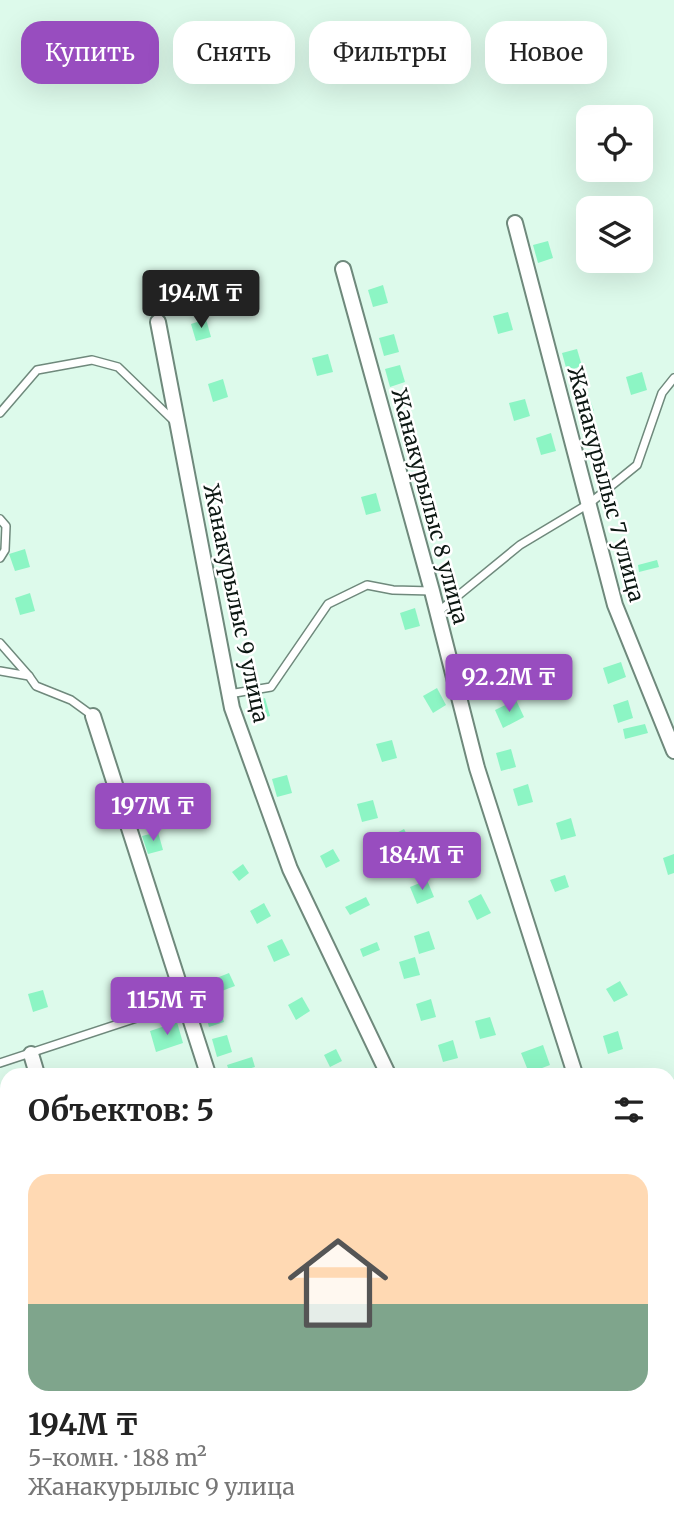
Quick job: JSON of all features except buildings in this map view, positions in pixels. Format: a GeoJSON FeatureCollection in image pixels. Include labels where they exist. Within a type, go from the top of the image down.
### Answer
{"type":"FeatureCollection","features":[{"type":"Feature","properties":{"kind":"street","name":"Жанакурылыс 7 улица"},"geometry":{"type":"LineString","coordinates":[[515,223],[615,606],[674,751]]}},
{"type":"Feature","properties":{"kind":"street","name":"Жанакурылыс 8 улица"},"geometry":{"type":"LineString","coordinates":[[343,269],[438,613],[477,768],[573,1068]]}},
{"type":"Feature","properties":{"kind":"street","name":"Жанакурылыс 9 улица"},"geometry":{"type":"LineString","coordinates":[[158,322],[232,708],[290,869],[385,1068]]}},
{"type":"Feature","properties":{"kind":"street"},"geometry":{"type":"LineString","coordinates":[[93,716],[206,1068]]}},
{"type":"Feature","properties":{"kind":"street"},"geometry":{"type":"LineString","coordinates":[[31,1054],[35,1068]]}},
{"type":"Feature","properties":{"kind":"lane"},"geometry":{"type":"LineString","coordinates":[[0,414],[37,370],[92,359],[118,367],[178,425]]}},
{"type":"Feature","properties":{"kind":"lane"},"geometry":{"type":"LineString","coordinates":[[438,613],[520,545],[590,503],[637,465],[662,393],[674,378]]}},
{"type":"Feature","properties":{"kind":"lane"},"geometry":{"type":"LineString","coordinates":[[0,519],[6,526],[5,551],[0,558]]}},
{"type":"Feature","properties":{"kind":"lane"},"geometry":{"type":"LineString","coordinates":[[229,694],[271,687],[328,604],[368,585],[393,590],[432,591]]}},
{"type":"Feature","properties":{"kind":"lane"},"geometry":{"type":"LineString","coordinates":[[0,643],[36,686],[71,700],[93,716]]}},
{"type":"Feature","properties":{"kind":"lane"},"geometry":{"type":"LineString","coordinates":[[0,671],[29,676]]}},
{"type":"Feature","properties":{"kind":"lane"},"geometry":{"type":"LineString","coordinates":[[0,1063],[185,1002]]}}]}
